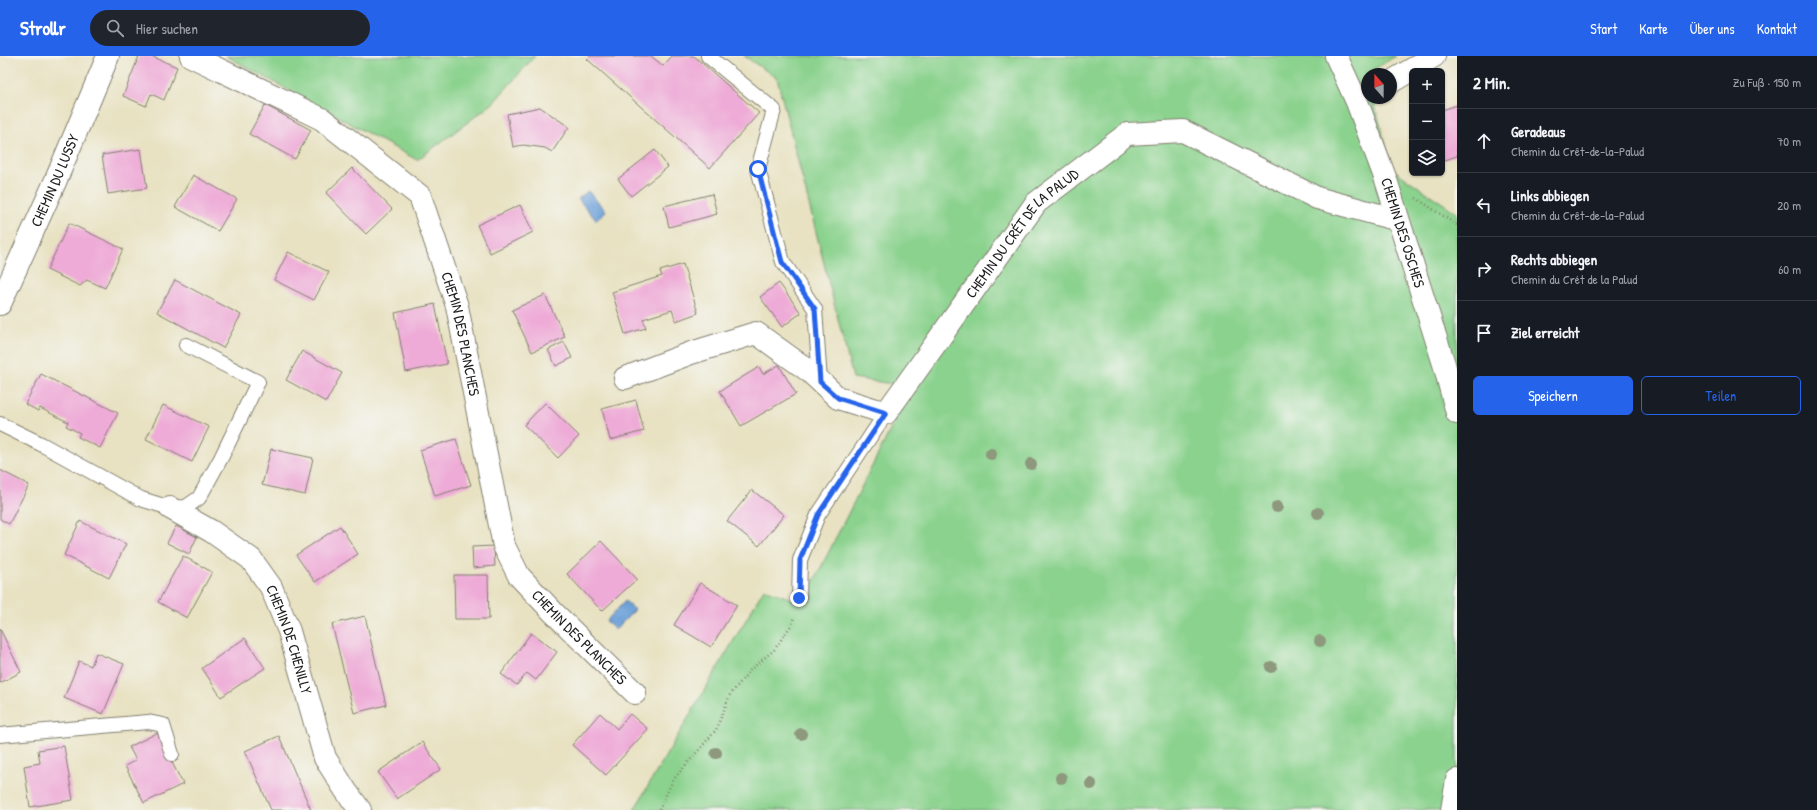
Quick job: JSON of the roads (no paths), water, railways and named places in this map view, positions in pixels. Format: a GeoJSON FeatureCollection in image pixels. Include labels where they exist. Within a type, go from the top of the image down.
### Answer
{"type":"FeatureCollection","features":[{"type":"Feature","properties":{"kind":"street","name":"CHEMIN DU LUSSY"},"geometry":{"type":"LineString","coordinates":[[0,304],[55,182],[108,56]]}},
{"type":"Feature","properties":{"kind":"street","name":"CHEMIN DES PLANCHES"},"geometry":{"type":"LineString","coordinates":[[190,56],[322,119],[420,196],[457,306],[504,546],[519,576],[552,612],[635,693]]}},
{"type":"Feature","properties":{"kind":"street","name":"CHEMIN DES OSCHES"},"geometry":{"type":"LineString","coordinates":[[1336,56],[1361,97]]}},
{"type":"Feature","properties":{"kind":"street"},"geometry":{"type":"LineString","coordinates":[[1397,78],[1434,56]]}},
{"type":"Feature","properties":{"kind":"street","name":"CHEMIN DES OSCHES"},"geometry":{"type":"LineString","coordinates":[[1363,104],[1398,220],[1444,364],[1457,413]]}},
{"type":"Feature","properties":{"kind":"street","name":"CHEMIN DU CRÉT DE LA PALUD"},"geometry":{"type":"LineString","coordinates":[[886,413],[1036,203],[1126,134],[1183,131],[1317,198],[1398,220]]}},
{"type":"Feature","properties":{"kind":"street"},"geometry":{"type":"LineString","coordinates":[[625,378],[691,353],[756,333],[809,371],[838,398],[886,413]]}},
{"type":"Feature","properties":{"kind":"street","name":"CHEMIN DE CHENILLY"},"geometry":{"type":"LineString","coordinates":[[170,508],[211,531],[251,559],[271,587],[289,631],[325,758],[360,810]]}},
{"type":"Feature","properties":{"kind":"street"},"geometry":{"type":"LineString","coordinates":[[1452,810],[1457,780]]}},
{"type":"Feature","properties":{"kind":"lane"},"geometry":{"type":"LineString","coordinates":[[708,56],[774,110],[758,169],[782,262],[815,309],[820,382]]}},
{"type":"Feature","properties":{"kind":"lane","name":"CHEMIN DE CHENILLY"},"geometry":{"type":"LineString","coordinates":[[0,424],[41,444],[141,499],[170,508],[186,507],[199,498],[221,458],[258,382],[186,345]]}},
{"type":"Feature","properties":{"kind":"lane","name":"CHEMIN DU CRÉT DE LA PALUD"},"geometry":{"type":"LineString","coordinates":[[799,598],[800,560],[818,515],[886,413]]}},
{"type":"Feature","properties":{"kind":"lane"},"geometry":{"type":"LineString","coordinates":[[0,735],[148,722],[163,725],[172,754]]}},
{"type":"Feature","properties":{"kind":"water"},"geometry":{"type":"Polygon","coordinates":[[[588,191],[606,211],[596,220],[578,199],[588,191]]]}},
{"type":"Feature","properties":{"kind":"water"},"geometry":{"type":"Polygon","coordinates":[[[625,601],[635,610],[615,630],[606,621],[625,601]]]}}]}
